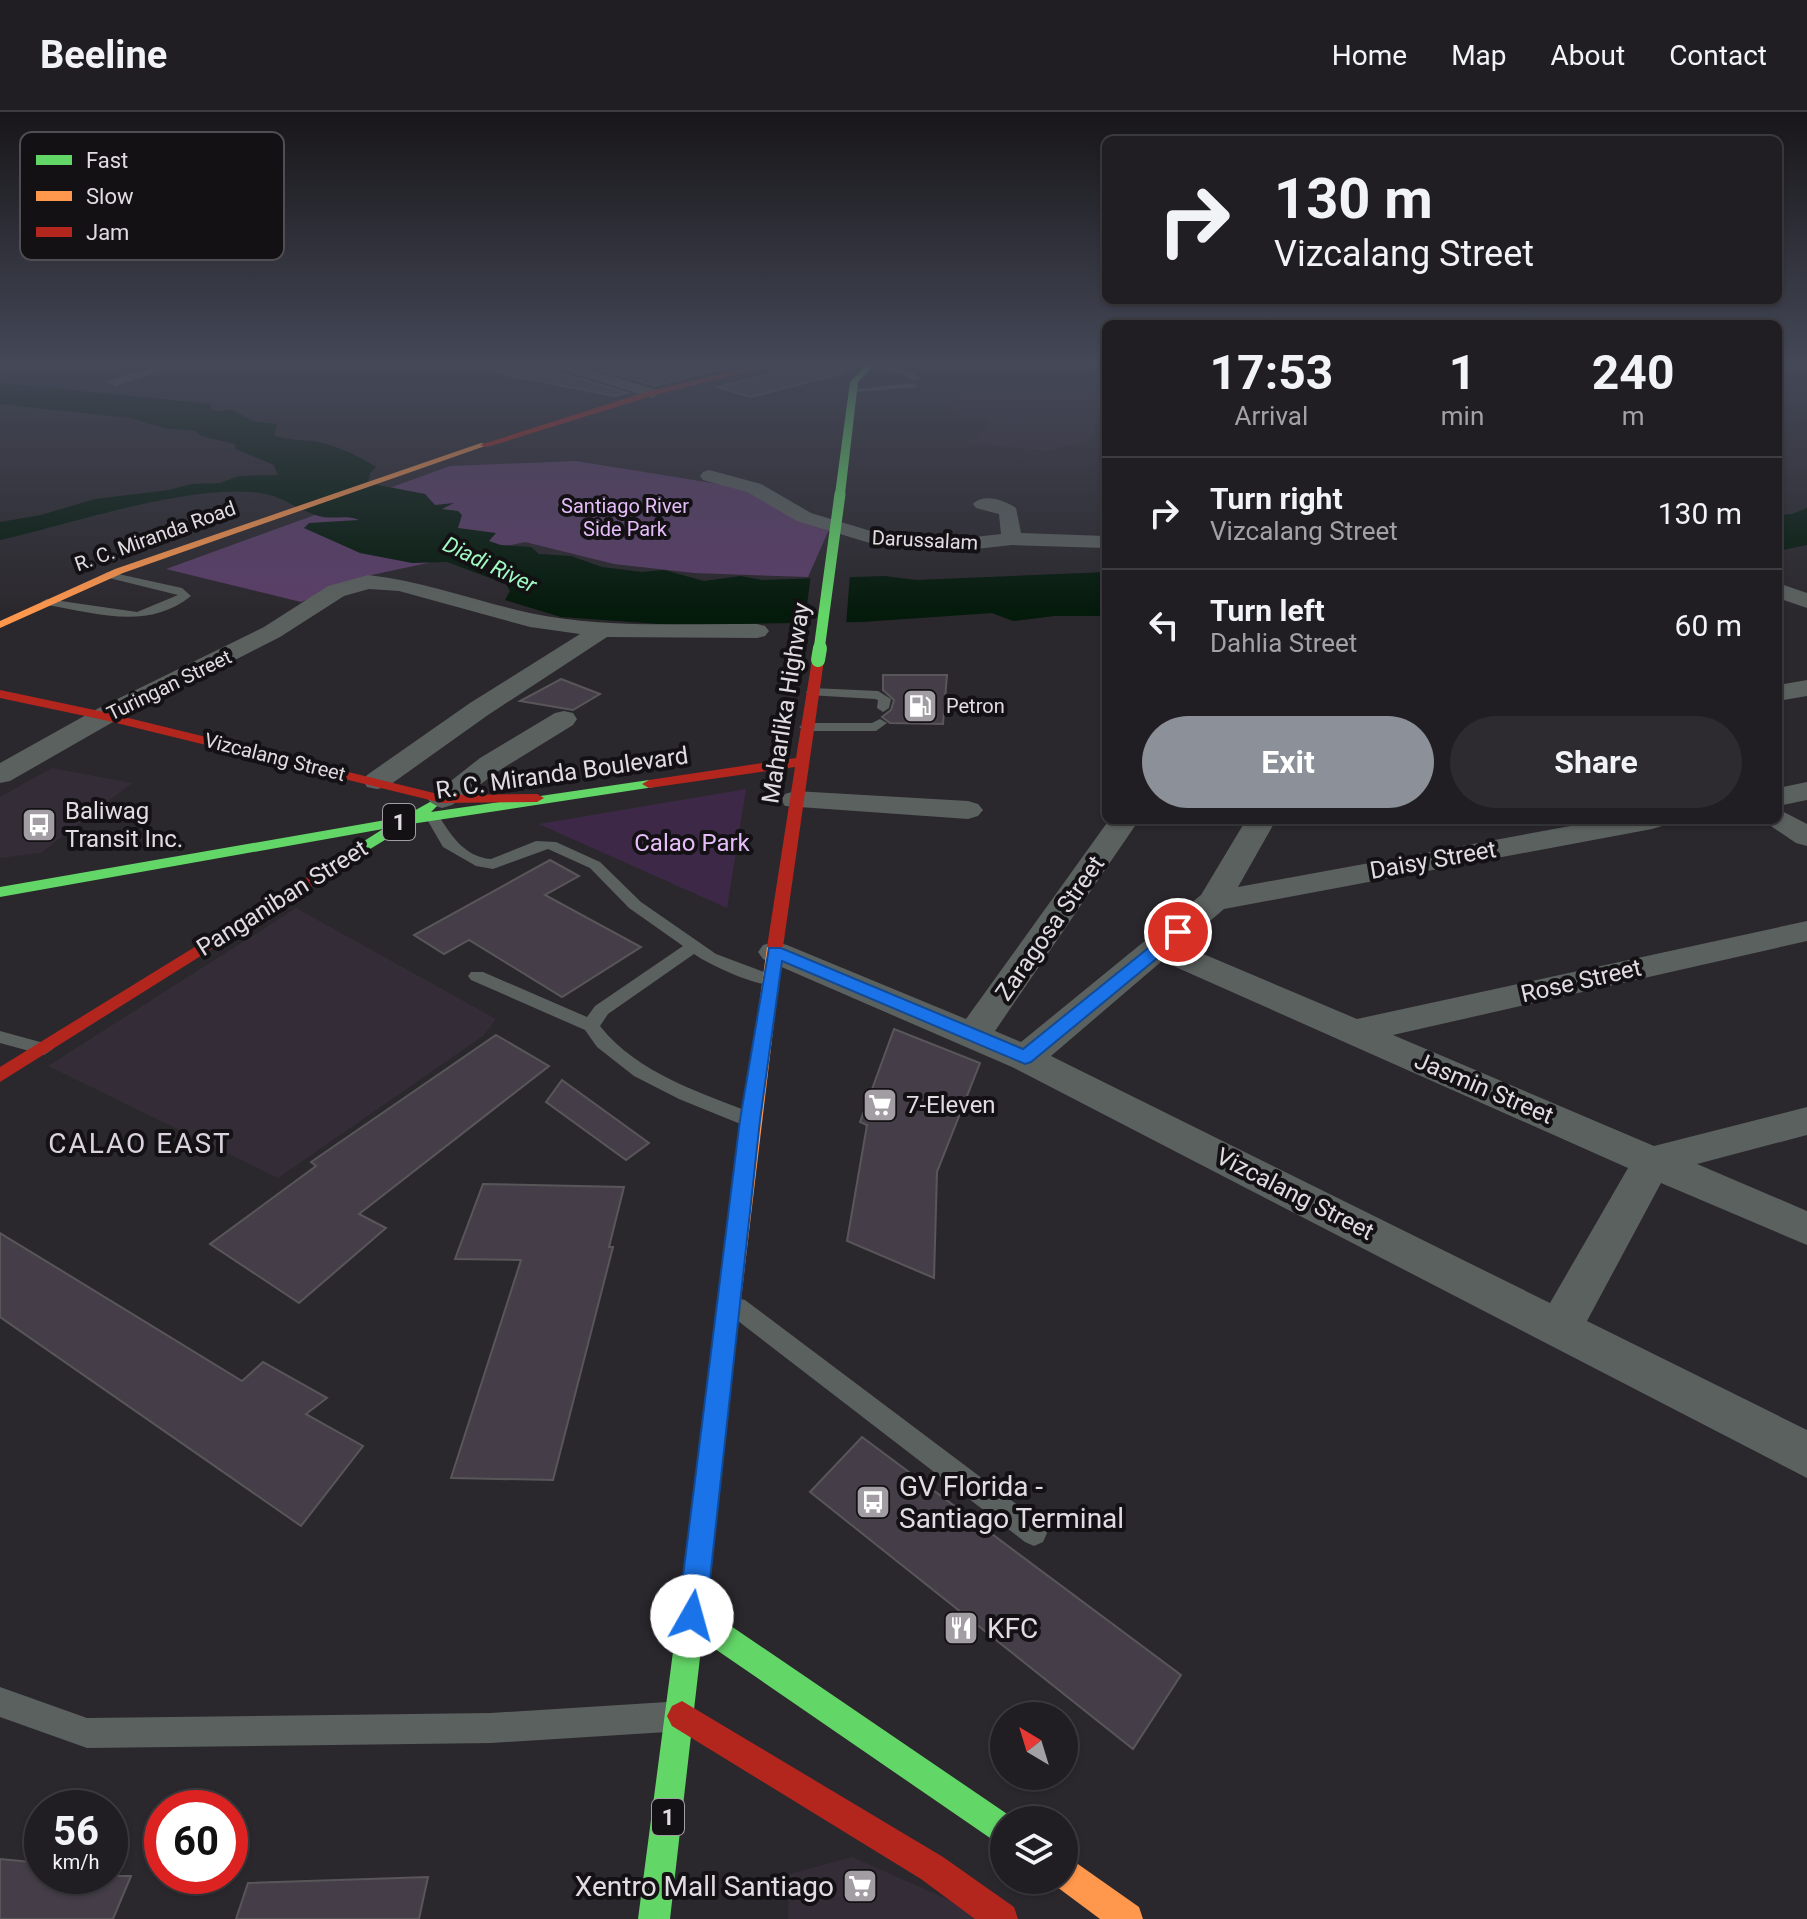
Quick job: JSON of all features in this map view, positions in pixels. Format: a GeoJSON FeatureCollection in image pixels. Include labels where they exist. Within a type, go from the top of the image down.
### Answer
{"type":"FeatureCollection","features":[{"type":"Feature","properties":{"kind":"main road","name":"R. C. Miranda Road"},"geometry":{"type":"LineString","coordinates":[[0,625],[114,573],[483,444]]}},
{"type":"Feature","properties":{"kind":"main road","name":"Maharlika Highway"},"geometry":{"type":"LineString","coordinates":[[654,1919],[682,1716],[750,1120],[800,762],[818,660],[846,444]]}},
{"type":"Feature","properties":{"kind":"main road","name":"Vizcalang Street"},"geometry":{"type":"LineString","coordinates":[[0,694],[377,781],[437,808]]}},
{"type":"Feature","properties":{"kind":"main road","name":"R. C. Miranda Boulevard"},"geometry":{"type":"LineString","coordinates":[[0,892],[406,821],[437,808],[551,798],[800,762]]}},
{"type":"Feature","properties":{"kind":"main road","name":"Panganiban Street"},"geometry":{"type":"LineString","coordinates":[[0,1076],[406,821]]}},
{"type":"Feature","properties":{"kind":"main road"},"geometry":{"type":"LineString","coordinates":[[692,1616],[990,1819]]}},
{"type":"Feature","properties":{"kind":"main road"},"geometry":{"type":"LineString","coordinates":[[682,1716],[932,1868],[1002,1919]]}},
{"type":"Feature","properties":{"kind":"main road"},"geometry":{"type":"LineString","coordinates":[[1078,1883],[1127,1919]]}},
{"type":"Feature","properties":{"kind":"street","name":"Darussalam"},"geometry":{"type":"LineString","coordinates":[[709,476],[754,488],[804,517],[866,538],[966,544],[1012,539],[1102,542]]}},
{"type":"Feature","properties":{"kind":"street"},"geometry":{"type":"LineString","coordinates":[[983,504],[1000,506],[1009,512],[1012,539]]}},
{"type":"Feature","properties":{"kind":"street","name":"Turingan Street"},"geometry":{"type":"LineString","coordinates":[[0,775],[104,716],[229,655],[336,591],[368,582],[384,582],[530,620],[602,630],[757,631]]}},
{"type":"Feature","properties":{"kind":"street"},"geometry":{"type":"LineString","coordinates":[[1782,587],[1807,584]]}},
{"type":"Feature","properties":{"kind":"street"},"geometry":{"type":"LineString","coordinates":[[1782,589],[1807,601]]}},
{"type":"Feature","properties":{"kind":"street"},"geometry":{"type":"LineString","coordinates":[[377,781],[479,709],[602,630]]}},
{"type":"Feature","properties":{"kind":"street"},"geometry":{"type":"LineString","coordinates":[[1782,692],[1807,688]]}},
{"type":"Feature","properties":{"kind":"street"},"geometry":{"type":"LineString","coordinates":[[437,808],[490,764],[564,719]]}},
{"type":"Feature","properties":{"kind":"street"},"geometry":{"type":"LineString","coordinates":[[1782,796],[1807,791]]}},
{"type":"Feature","properties":{"kind":"street"},"geometry":{"type":"LineString","coordinates":[[795,800],[968,810]]}},
{"type":"Feature","properties":{"kind":"street"},"geometry":{"type":"LineString","coordinates":[[1782,821],[1807,837]]}},
{"type":"Feature","properties":{"kind":"street","name":"Zaragosa Street"},"geometry":{"type":"LineString","coordinates":[[974,1035],[1121,824]]}},
{"type":"Feature","properties":{"kind":"street"},"geometry":{"type":"LineString","coordinates":[[1025,1058],[1214,901],[1259,824]]}},
{"type":"Feature","properties":{"kind":"street","name":"Daisy Street"},"geometry":{"type":"LineString","coordinates":[[1214,901],[1630,824]]}},
{"type":"Feature","properties":{"kind":"street","name":"Rose Street"},"geometry":{"type":"LineString","coordinates":[[1354,1032],[1807,931]]}},
{"type":"Feature","properties":{"kind":"street","name":"Jasmin Street"},"geometry":{"type":"LineString","coordinates":[[1160,948],[1807,1229]]}},
{"type":"Feature","properties":{"kind":"street","name":"Vizcalang Street"},"geometry":{"type":"LineString","coordinates":[[773,966],[974,1035],[1025,1058],[1807,1455]]}},
{"type":"Feature","properties":{"kind":"street"},"geometry":{"type":"LineString","coordinates":[[1560,1328],[1652,1161],[1807,1121]]}},
{"type":"Feature","properties":{"kind":"lane"},"geometry":{"type":"LineString","coordinates":[[47,602],[137,615],[149,613],[185,596],[178,590],[114,573]]}},
{"type":"Feature","properties":{"kind":"lane"},"geometry":{"type":"LineString","coordinates":[[812,692],[878,695],[885,699],[883,708]]}},
{"type":"Feature","properties":{"kind":"lane"},"geometry":{"type":"LineString","coordinates":[[806,727],[876,727],[880,723]]}},
{"type":"Feature","properties":{"kind":"lane"},"geometry":{"type":"LineString","coordinates":[[437,808],[448,844],[481,863],[493,864],[541,844],[551,845],[595,865],[635,905],[710,958],[773,966]]}},
{"type":"Feature","properties":{"kind":"lane"},"geometry":{"type":"LineString","coordinates":[[591,1026],[601,1010],[693,947]]}},
{"type":"Feature","properties":{"kind":"lane"},"geometry":{"type":"LineString","coordinates":[[477,976],[591,1026],[599,1040],[645,1072],[682,1093],[750,1120]]}},
{"type":"Feature","properties":{"kind":"lane"},"geometry":{"type":"LineString","coordinates":[[0,1037],[44,1049]]}},
{"type":"Feature","properties":{"kind":"lane"},"geometry":{"type":"LineString","coordinates":[[731,1302],[1034,1533]]}},
{"type":"Feature","properties":{"kind":"lane"},"geometry":{"type":"LineString","coordinates":[[0,1702],[87,1733],[491,1728],[682,1716]]}},
{"type":"Feature","properties":{"kind":"shaded area"},"geometry":{"type":"Polygon","coordinates":[[[980,444],[1072,444],[1048,451],[980,444]]]}},
{"type":"Feature","properties":{"kind":"shaded area","name":"Baliwag Transit Inc."},"geometry":{"type":"Polygon","coordinates":[[[52,768],[132,783],[41,853],[0,858],[0,797],[52,768]]]}},
{"type":"Feature","properties":{"kind":"shaded area"},"geometry":{"type":"Polygon","coordinates":[[[296,908],[496,1019],[483,1036],[278,1178],[48,1066],[296,908]]]}},
{"type":"Feature","properties":{"kind":"shaded area","name":"Xentro Mall Santiago"},"geometry":{"type":"Polygon","coordinates":[[[852,1857],[992,1919],[788,1919],[790,1874],[852,1857]]]}},
{"type":"Feature","properties":{"kind":"green space","name":"Santiago River Side Park"},"geometry":{"type":"Polygon","coordinates":[[[576,461],[762,491],[831,525],[808,577],[694,573],[614,564],[525,542],[367,576],[301,602],[166,569],[450,466],[576,461]]]}},
{"type":"Feature","properties":{"kind":"green space","name":"Calao Park"},"geometry":{"type":"Polygon","coordinates":[[[746,789],[727,908],[539,824],[746,789]]]}},
{"type":"Feature","properties":{"kind":"water","name":"Diadi River"},"geometry":{"type":"Polygon","coordinates":[[[235,444],[327,444],[336,447],[376,467],[370,473],[368,483],[425,494],[435,505],[454,503],[442,509],[458,511],[462,515],[458,528],[496,533],[489,541],[501,545],[531,547],[539,554],[571,556],[602,567],[642,572],[664,570],[704,581],[741,576],[762,580],[885,576],[916,580],[1102,572],[1102,616],[1054,616],[1013,621],[992,613],[862,622],[674,625],[561,617],[505,600],[510,591],[506,584],[447,562],[412,563],[360,553],[304,528],[309,523],[359,520],[323,517],[273,496],[237,492],[205,493],[133,506],[0,540],[0,522],[41,515],[95,499],[169,490],[191,484],[220,483],[239,476],[278,475],[274,465],[236,449],[235,444]]]}},
{"type":"Feature","properties":{"kind":"water"},"geometry":{"type":"Polygon","coordinates":[[[1807,508],[1807,545],[1782,550],[1782,515],[1807,508]]]}},
{"type":"Feature","properties":{"kind":"pier"},"geometry":{"type":"Polygon","coordinates":[[[850,574],[846,626],[804,627],[811,575],[850,574]]]}},
{"type":"Feature","properties":{"kind":"building"},"geometry":{"type":"Polygon","coordinates":[[[883,675],[947,675],[943,724],[890,723],[882,717],[891,710],[894,700],[883,690],[883,675]]]}},
{"type":"Feature","properties":{"kind":"building"},"geometry":{"type":"Polygon","coordinates":[[[561,679],[600,694],[573,710],[520,701],[561,679]]]}},
{"type":"Feature","properties":{"kind":"building"},"geometry":{"type":"Polygon","coordinates":[[[550,860],[579,876],[545,895],[641,947],[562,997],[469,940],[444,954],[414,935],[550,860]]]}},
{"type":"Feature","properties":{"kind":"building"},"geometry":{"type":"Polygon","coordinates":[[[894,1029],[980,1063],[937,1172],[934,1278],[847,1241],[867,1125],[860,1122],[894,1029]]]}},
{"type":"Feature","properties":{"kind":"building"},"geometry":{"type":"Polygon","coordinates":[[[496,1035],[549,1066],[359,1214],[386,1228],[299,1303],[210,1244],[316,1166],[311,1162],[496,1035]]]}},
{"type":"Feature","properties":{"kind":"building"},"geometry":{"type":"Polygon","coordinates":[[[562,1080],[649,1143],[626,1160],[546,1102],[562,1080]]]}},
{"type":"Feature","properties":{"kind":"building"},"geometry":{"type":"Polygon","coordinates":[[[483,1184],[624,1187],[609,1247],[613,1247],[553,1480],[451,1478],[521,1260],[455,1259],[483,1184]]]}},
{"type":"Feature","properties":{"kind":"building"},"geometry":{"type":"Polygon","coordinates":[[[0,1233],[242,1381],[263,1362],[327,1398],[306,1414],[363,1446],[301,1526],[0,1317],[0,1233]]]}},
{"type":"Feature","properties":{"kind":"building"},"geometry":{"type":"Polygon","coordinates":[[[862,1437],[1181,1675],[1133,1749],[1078,1705],[1078,1702],[1074,1702],[810,1492],[862,1437]]]}},
{"type":"Feature","properties":{"kind":"building"},"geometry":{"type":"Polygon","coordinates":[[[0,1859],[24,1861],[24,1894],[123,1894],[113,1919],[0,1919],[0,1859]]]}},
{"type":"Feature","properties":{"kind":"building"},"geometry":{"type":"Polygon","coordinates":[[[428,1877],[419,1919],[236,1919],[244,1894],[248,1894],[248,1883],[428,1877]]]}},
{"type":"Feature","properties":{"kind":"traffic: fast"},"geometry":{"type":"LineString","coordinates":[[840,494],[846,444]]}},
{"type":"Feature","properties":{"kind":"traffic: fast"},"geometry":{"type":"LineString","coordinates":[[818,660],[840,494]]}},
{"type":"Feature","properties":{"kind":"traffic: fast"},"geometry":{"type":"LineString","coordinates":[[0,892],[432,816],[649,784]]}},
{"type":"Feature","properties":{"kind":"traffic: fast"},"geometry":{"type":"LineString","coordinates":[[339,863],[430,806]]}},
{"type":"Feature","properties":{"kind":"traffic: fast"},"geometry":{"type":"LineString","coordinates":[[654,1919],[728,1316]]}},
{"type":"Feature","properties":{"kind":"traffic: fast"},"geometry":{"type":"LineString","coordinates":[[692,1616],[990,1819]]}},
{"type":"Feature","properties":{"kind":"traffic: slow"},"geometry":{"type":"LineString","coordinates":[[0,625],[119,571],[484,445]]}},
{"type":"Feature","properties":{"kind":"traffic: slow"},"geometry":{"type":"LineString","coordinates":[[728,1316],[775,947]]}},
{"type":"Feature","properties":{"kind":"traffic: slow"},"geometry":{"type":"LineString","coordinates":[[1078,1883],[1127,1919]]}},
{"type":"Feature","properties":{"kind":"traffic: jam"},"geometry":{"type":"LineString","coordinates":[[775,947],[818,660]]}},
{"type":"Feature","properties":{"kind":"traffic: jam"},"geometry":{"type":"LineString","coordinates":[[0,694],[104,716],[442,799],[537,798]]}},
{"type":"Feature","properties":{"kind":"traffic: jam"},"geometry":{"type":"LineString","coordinates":[[649,784],[800,762]]}},
{"type":"Feature","properties":{"kind":"traffic: jam"},"geometry":{"type":"LineString","coordinates":[[0,1076],[339,863]]}},
{"type":"Feature","properties":{"kind":"traffic: jam"},"geometry":{"type":"LineString","coordinates":[[682,1716],[932,1868],[1002,1919]]}},
{"type":"Feature","properties":{"kind":"place","name":"Petron"},"geometry":{"type":"Point","coordinates":[920,706]}},
{"type":"Feature","properties":{"kind":"place","name":"Baliwag Transit Inc."},"geometry":{"type":"Point","coordinates":[39,825]}},
{"type":"Feature","properties":{"kind":"place","name":"7-Eleven"},"geometry":{"type":"Point","coordinates":[880,1105]}},
{"type":"Feature","properties":{"kind":"place","name":"GV Florida - Santiago Terminal"},"geometry":{"type":"Point","coordinates":[873,1502]}},
{"type":"Feature","properties":{"kind":"place","name":"KFC"},"geometry":{"type":"Point","coordinates":[961,1628]}},
{"type":"Feature","properties":{"kind":"place","name":"Xentro Mall Santiago"},"geometry":{"type":"Point","coordinates":[860,1886]}},
{"type":"Feature","properties":{"kind":"district","name":"CALAO EAST"},"geometry":{"type":"Point","coordinates":[140,1143]}},
{"type":"Feature","properties":{"kind":"route"},"geometry":{"type":"LineString","coordinates":[[692,1616],[750,1120],[775,952],[1025,1058],[1178,932]]}}]}
